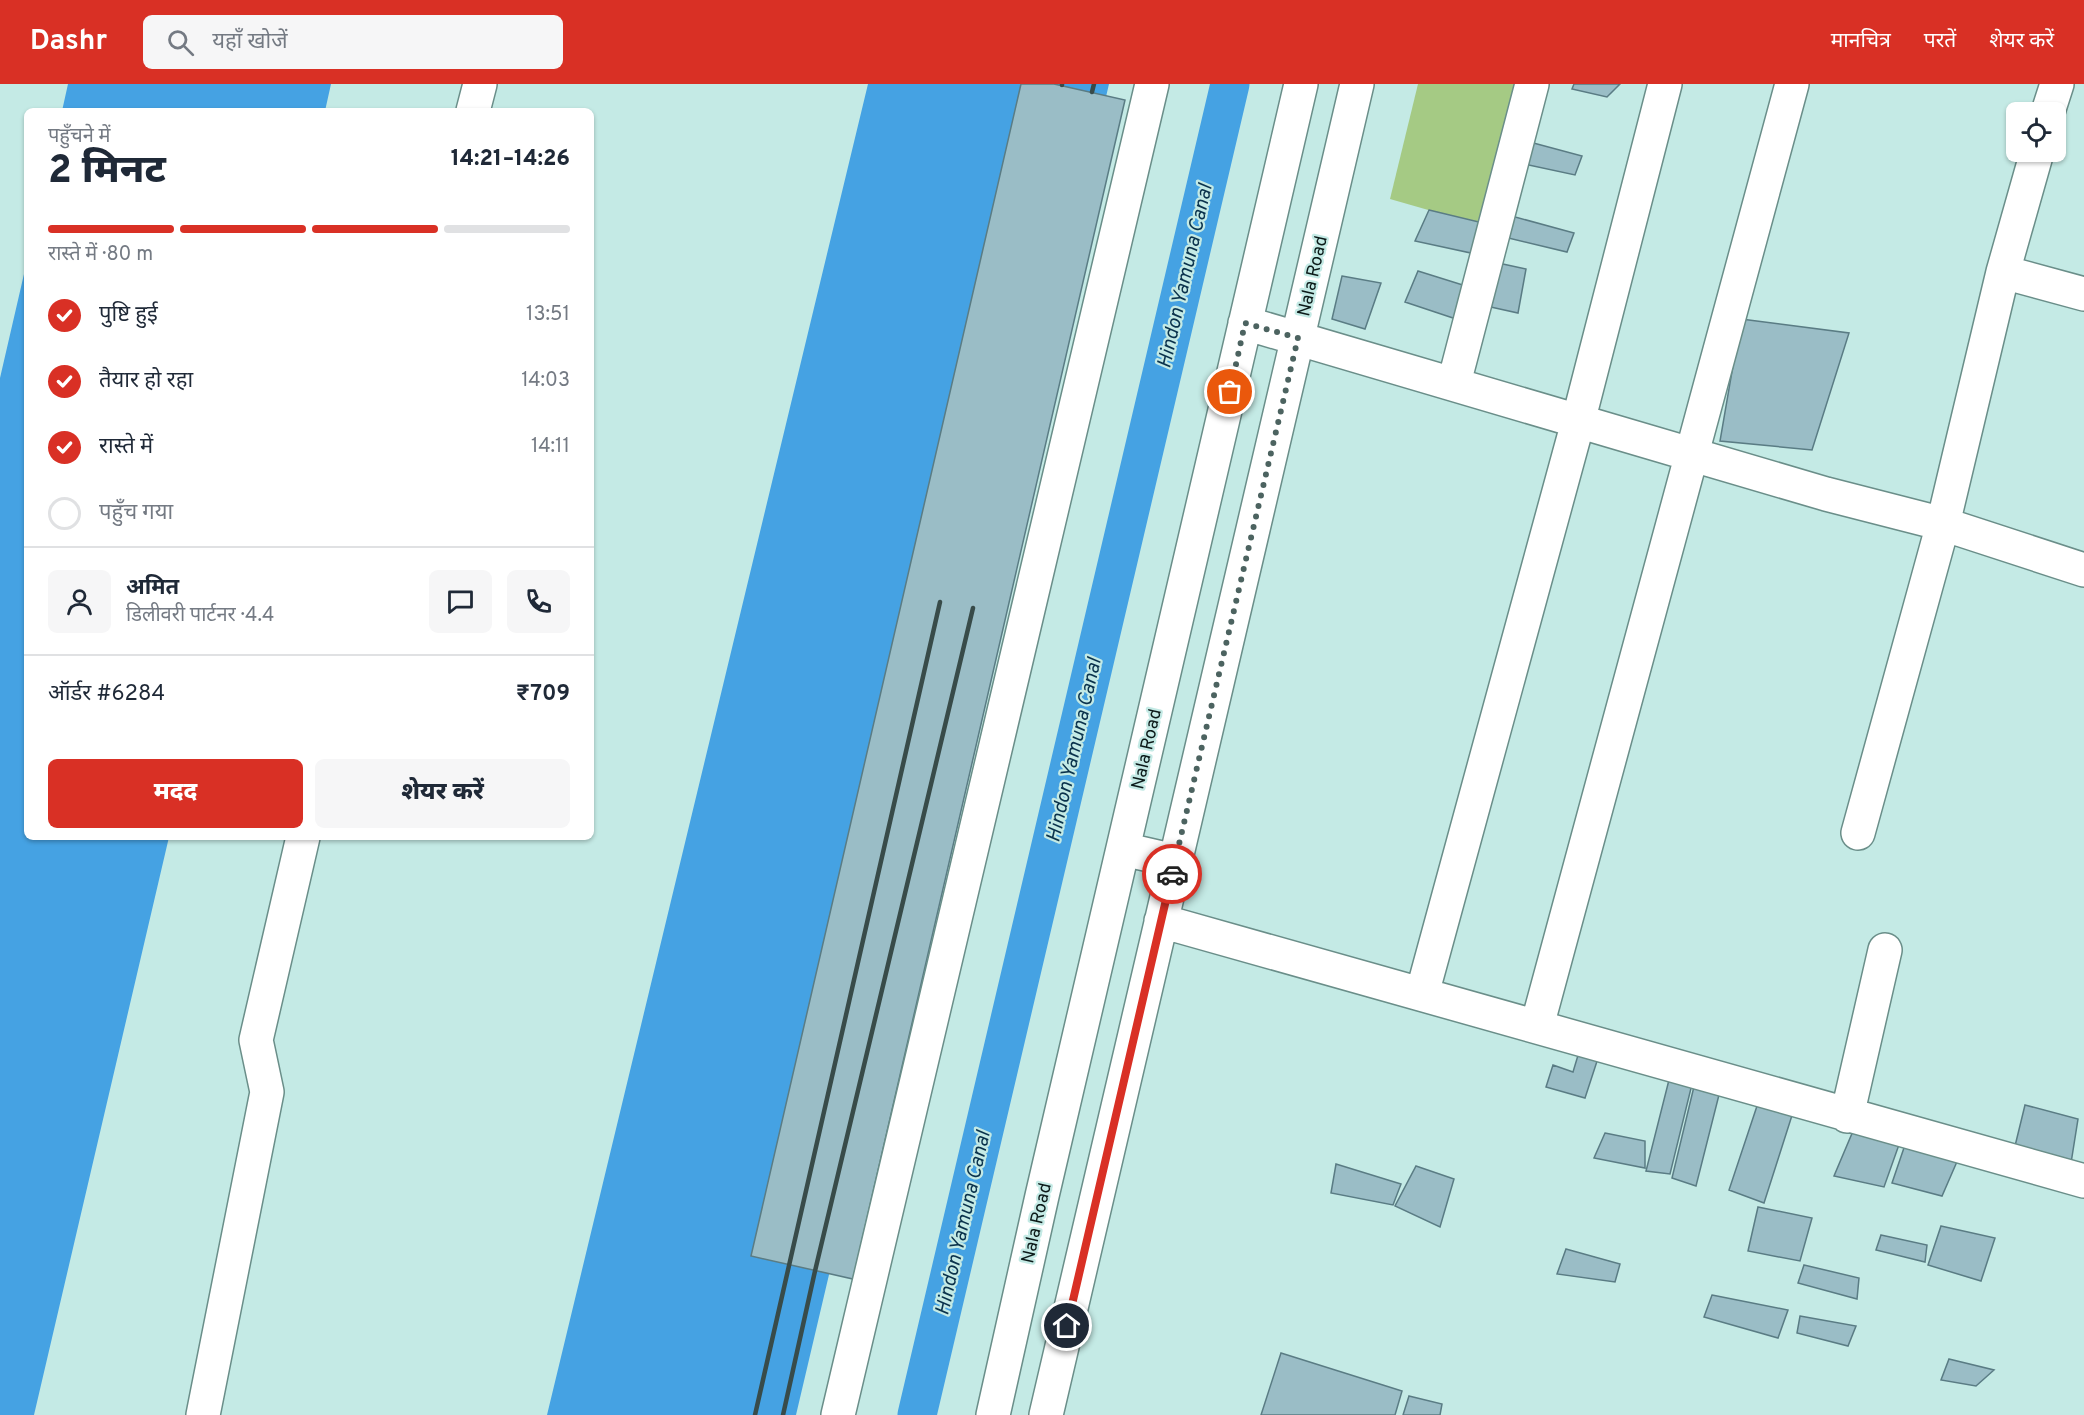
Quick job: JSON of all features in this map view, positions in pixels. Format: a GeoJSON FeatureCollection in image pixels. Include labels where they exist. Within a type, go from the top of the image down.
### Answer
{"type":"FeatureCollection","features":[{"type":"Feature","properties":{"kind":"street"},"geometry":{"type":"LineString","coordinates":[[474,108],[480,84]]}},
{"type":"Feature","properties":{"kind":"street"},"geometry":{"type":"LineString","coordinates":[[838,1415],[1152,84]]}},
{"type":"Feature","properties":{"kind":"street","name":"Nala Road"},"geometry":{"type":"LineString","coordinates":[[993,1415],[1301,84]]}},
{"type":"Feature","properties":{"kind":"street","name":"Nala Road"},"geometry":{"type":"LineString","coordinates":[[1046,1415],[1357,84]]}},
{"type":"Feature","properties":{"kind":"street"},"geometry":{"type":"LineString","coordinates":[[1454,384],[1532,84]]}},
{"type":"Feature","properties":{"kind":"street"},"geometry":{"type":"LineString","coordinates":[[1422,994],[1578,422],[1665,84]]}},
{"type":"Feature","properties":{"kind":"street"},"geometry":{"type":"LineString","coordinates":[[1537,1026],[1792,84]]}},
{"type":"Feature","properties":{"kind":"street"},"geometry":{"type":"LineString","coordinates":[[2051,102],[2056,84]]}},
{"type":"Feature","properties":{"kind":"street"},"geometry":{"type":"LineString","coordinates":[[1858,833],[1943,524],[2003,272],[2034,162]]}},
{"type":"Feature","properties":{"kind":"street"},"geometry":{"type":"LineString","coordinates":[[2003,272],[2084,294]]}},
{"type":"Feature","properties":{"kind":"street"},"geometry":{"type":"LineString","coordinates":[[1245,323],[1826,494],[1943,524],[2084,570]]}},
{"type":"Feature","properties":{"kind":"street"},"geometry":{"type":"LineString","coordinates":[[203,1415],[267,1092],[256,1040],[302,840]]}},
{"type":"Feature","properties":{"kind":"street"},"geometry":{"type":"LineString","coordinates":[[1123,849],[1175,861]]}},
{"type":"Feature","properties":{"kind":"street"},"geometry":{"type":"LineString","coordinates":[[1161,921],[2084,1181]]}},
{"type":"Feature","properties":{"kind":"street"},"geometry":{"type":"LineString","coordinates":[[1847,1116],[1885,950]]}},
{"type":"Feature","properties":{"kind":"green space"},"geometry":{"type":"Polygon","coordinates":[[[1418,84],[1527,84],[1491,228],[1390,199],[1418,84]]]}},
{"type":"Feature","properties":{"kind":"water"},"geometry":{"type":"Polygon","coordinates":[[[68,84],[331,84],[326,108],[63,108],[68,84]]]}},
{"type":"Feature","properties":{"kind":"water"},"geometry":{"type":"Polygon","coordinates":[[[868,84],[1109,84],[796,1415],[547,1415],[868,84]]]}},
{"type":"Feature","properties":{"kind":"water"},"geometry":{"type":"Polygon","coordinates":[[[24,274],[24,840],[168,840],[34,1415],[0,1415],[0,378],[24,274]]]}},
{"type":"Feature","properties":{"kind":"building"},"geometry":{"type":"Polygon","coordinates":[[[1021,84],[1054,84],[1125,100],[853,1279],[751,1256],[1021,84]]]}},
{"type":"Feature","properties":{"kind":"building"},"geometry":{"type":"Polygon","coordinates":[[[1574,84],[1620,84],[1607,97],[1572,89],[1574,84]]]}},
{"type":"Feature","properties":{"kind":"building"},"geometry":{"type":"Polygon","coordinates":[[[1526,141],[1582,156],[1575,175],[1524,164],[1526,141]]]}},
{"type":"Feature","properties":{"kind":"building"},"geometry":{"type":"Polygon","coordinates":[[[1429,210],[1479,222],[1471,253],[1415,241],[1429,210]]]}},
{"type":"Feature","properties":{"kind":"building"},"geometry":{"type":"Polygon","coordinates":[[[1508,215],[1574,233],[1567,252],[1500,236],[1508,215]]]}},
{"type":"Feature","properties":{"kind":"building"},"geometry":{"type":"Polygon","coordinates":[[[1489,261],[1526,269],[1518,313],[1477,304],[1489,261]]]}},
{"type":"Feature","properties":{"kind":"building"},"geometry":{"type":"Polygon","coordinates":[[[1418,271],[1466,286],[1456,319],[1405,302],[1418,271]]]}},
{"type":"Feature","properties":{"kind":"building"},"geometry":{"type":"Polygon","coordinates":[[[1342,276],[1381,283],[1365,329],[1332,319],[1342,276]]]}},
{"type":"Feature","properties":{"kind":"building"},"geometry":{"type":"Polygon","coordinates":[[[1741,319],[1849,333],[1812,450],[1720,441],[1741,319]]]}},
{"type":"Feature","properties":{"kind":"building"},"geometry":{"type":"Polygon","coordinates":[[[1582,1042],[1601,1049],[1585,1098],[1546,1087],[1553,1065],[1573,1072],[1582,1042]]]}},
{"type":"Feature","properties":{"kind":"building"},"geometry":{"type":"Polygon","coordinates":[[[1672,1068],[1694,1076],[1670,1174],[1646,1171],[1672,1068]]]}},
{"type":"Feature","properties":{"kind":"building"},"geometry":{"type":"Polygon","coordinates":[[[1697,1074],[1722,1083],[1696,1186],[1672,1178],[1697,1074]]]}},
{"type":"Feature","properties":{"kind":"building"},"geometry":{"type":"Polygon","coordinates":[[[1761,1094],[1795,1106],[1764,1203],[1729,1190],[1761,1094]]]}},
{"type":"Feature","properties":{"kind":"building"},"geometry":{"type":"Polygon","coordinates":[[[2025,1105],[2078,1119],[2071,1163],[2015,1146],[2025,1105]]]}},
{"type":"Feature","properties":{"kind":"building"},"geometry":{"type":"Polygon","coordinates":[[[1856,1124],[1901,1139],[1884,1187],[1834,1176],[1856,1124]]]}},
{"type":"Feature","properties":{"kind":"building"},"geometry":{"type":"Polygon","coordinates":[[[1605,1133],[1645,1141],[1645,1168],[1594,1158],[1605,1133]]]}},
{"type":"Feature","properties":{"kind":"building"},"geometry":{"type":"Polygon","coordinates":[[[1907,1139],[1959,1157],[1942,1196],[1892,1183],[1907,1139]]]}},
{"type":"Feature","properties":{"kind":"building"},"geometry":{"type":"Polygon","coordinates":[[[1336,1164],[1401,1184],[1393,1205],[1331,1193],[1336,1164]]]}},
{"type":"Feature","properties":{"kind":"building"},"geometry":{"type":"Polygon","coordinates":[[[1416,1166],[1454,1179],[1440,1227],[1395,1206],[1416,1166]]]}},
{"type":"Feature","properties":{"kind":"building"},"geometry":{"type":"Polygon","coordinates":[[[1758,1207],[1812,1218],[1800,1261],[1748,1251],[1758,1207]]]}},
{"type":"Feature","properties":{"kind":"building"},"geometry":{"type":"Polygon","coordinates":[[[1941,1226],[1995,1238],[1981,1281],[1928,1265],[1941,1226]]]}},
{"type":"Feature","properties":{"kind":"building"},"geometry":{"type":"Polygon","coordinates":[[[1881,1235],[1927,1245],[1925,1262],[1876,1250],[1881,1235]]]}},
{"type":"Feature","properties":{"kind":"building"},"geometry":{"type":"Polygon","coordinates":[[[1566,1249],[1620,1264],[1615,1282],[1557,1274],[1566,1249]]]}},
{"type":"Feature","properties":{"kind":"building"},"geometry":{"type":"Polygon","coordinates":[[[1804,1265],[1859,1278],[1857,1299],[1798,1283],[1804,1265]]]}},
{"type":"Feature","properties":{"kind":"building"},"geometry":{"type":"Polygon","coordinates":[[[1712,1295],[1788,1310],[1778,1338],[1704,1317],[1712,1295]]]}},
{"type":"Feature","properties":{"kind":"building"},"geometry":{"type":"Polygon","coordinates":[[[1800,1316],[1856,1326],[1848,1346],[1797,1333],[1800,1316]]]}},
{"type":"Feature","properties":{"kind":"building"},"geometry":{"type":"Polygon","coordinates":[[[1281,1353],[1402,1391],[1395,1415],[1261,1415],[1281,1353]]]}},
{"type":"Feature","properties":{"kind":"building"},"geometry":{"type":"Polygon","coordinates":[[[1949,1359],[1994,1370],[1976,1386],[1941,1380],[1949,1359]]]}},
{"type":"Feature","properties":{"kind":"building"},"geometry":{"type":"Polygon","coordinates":[[[1409,1396],[1442,1404],[1440,1415],[1403,1415],[1409,1396]]]}},
{"type":"Feature","properties":{"kind":"waterway","name":"Hindon Yamuna Canal"},"geometry":{"type":"LineString","coordinates":[[917,1415],[1230,84]]}},
{"type":"Feature","properties":{"kind":"railway"},"geometry":{"type":"LineString","coordinates":[[1092,92],[1094,84]]}},
{"type":"Feature","properties":{"kind":"railway"},"geometry":{"type":"LineString","coordinates":[[755,1415],[940,602]]}},
{"type":"Feature","properties":{"kind":"railway"},"geometry":{"type":"LineString","coordinates":[[783,1415],[815,1271],[973,608]]}},
{"type":"Feature","properties":{"kind":"way so far"},"geometry":{"type":"LineString","coordinates":[[1172,874],[1298,338],[1245,323],[1230,392]]}},
{"type":"Feature","properties":{"kind":"route"},"geometry":{"type":"LineString","coordinates":[[1067,1326],[1172,874]]}}]}
